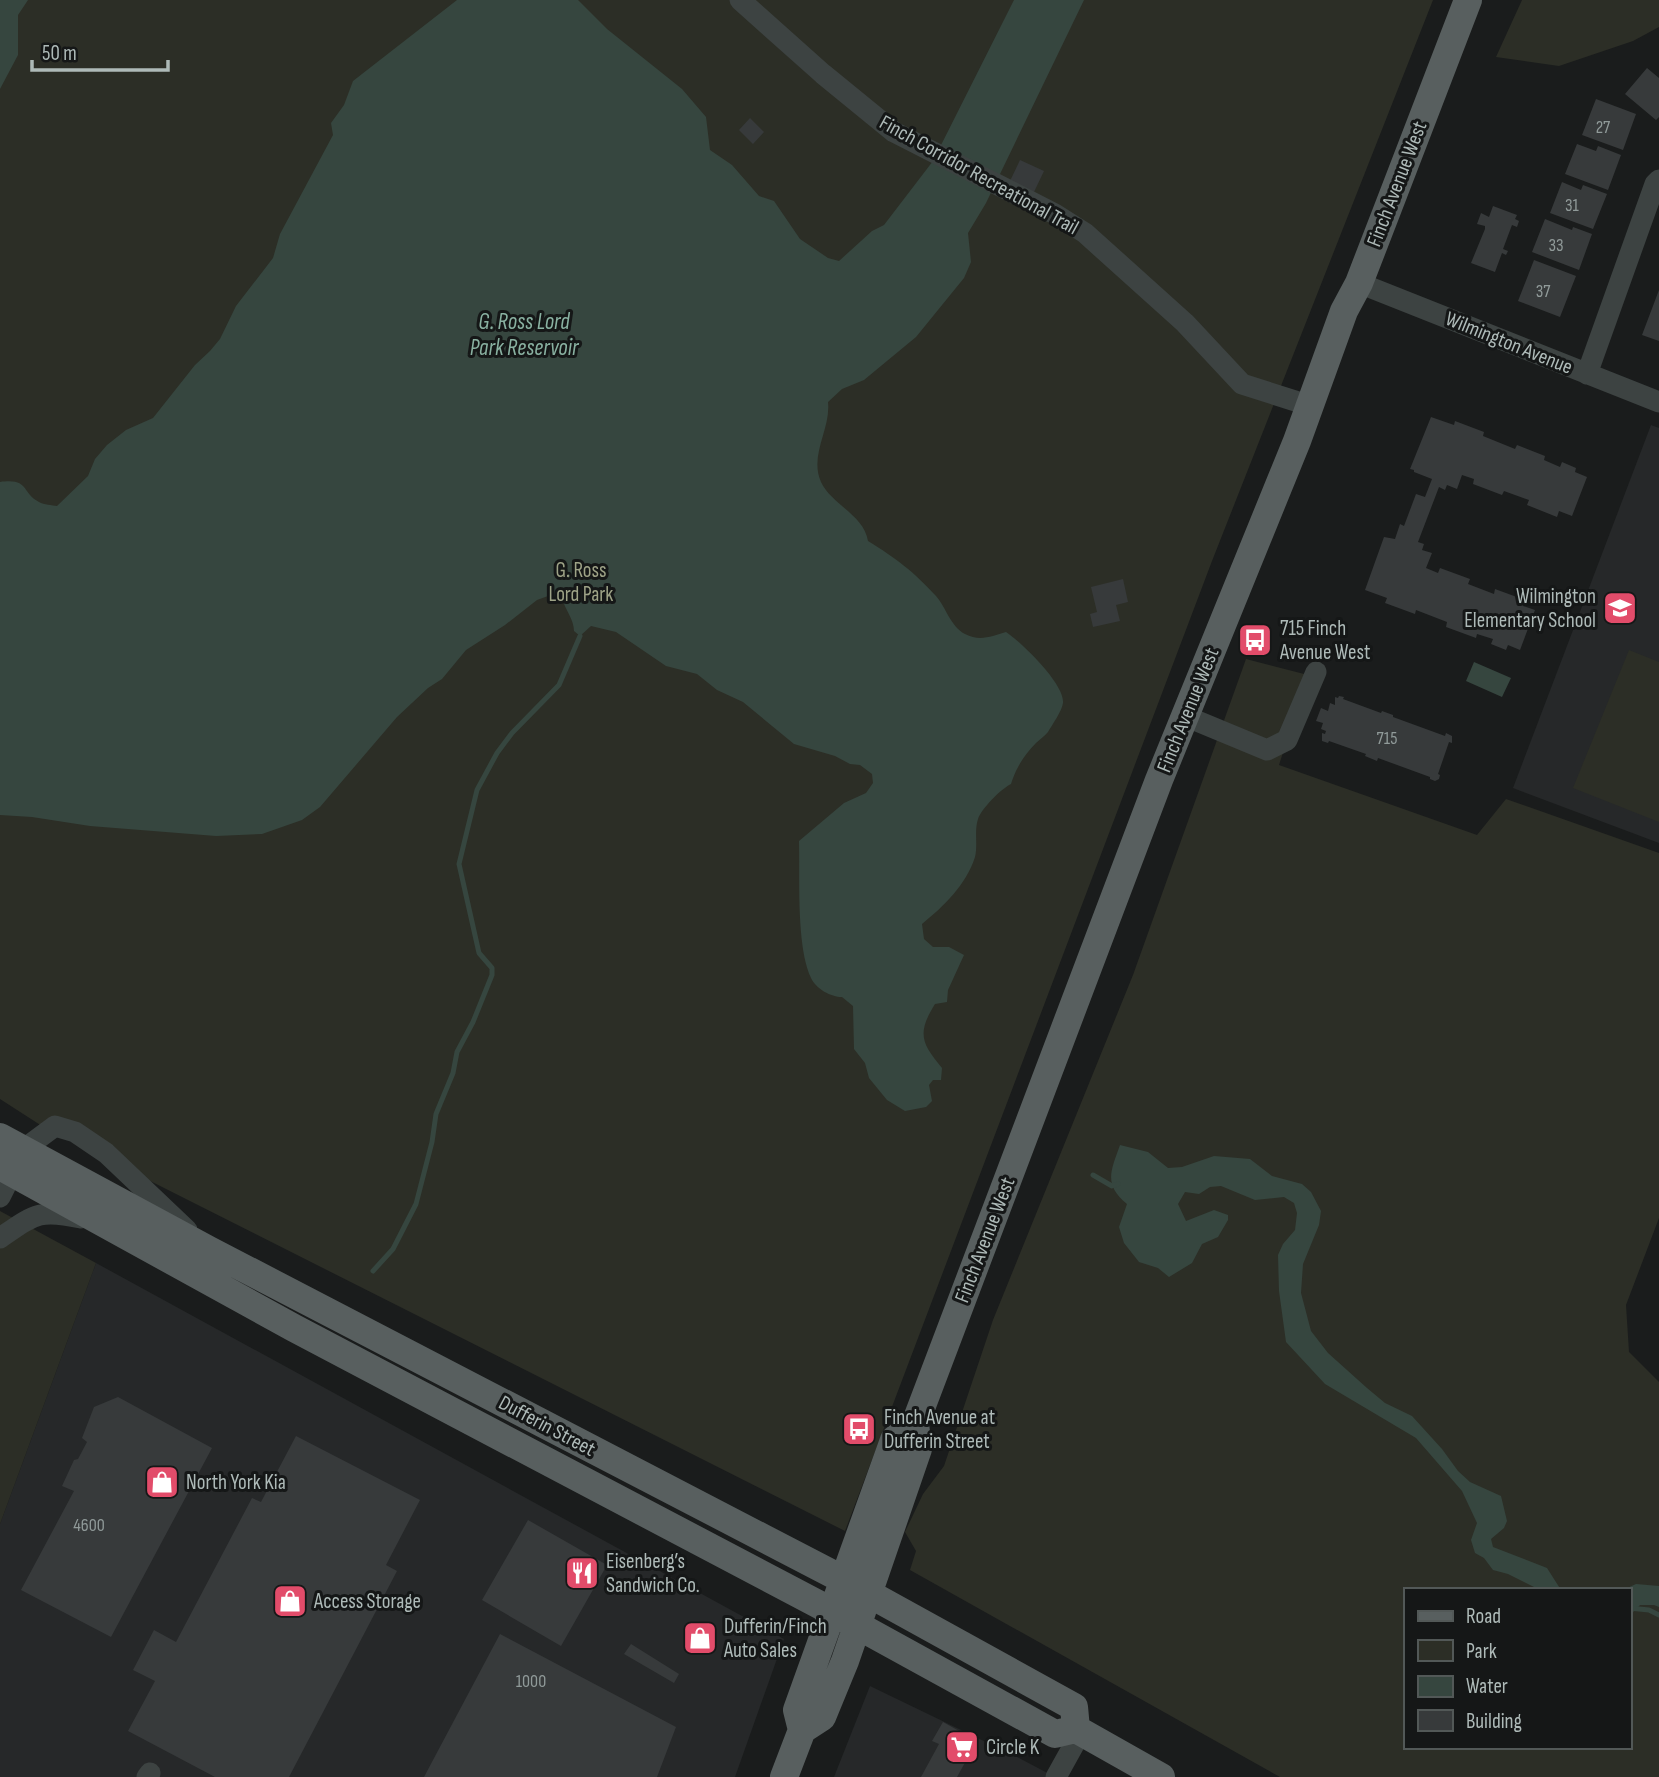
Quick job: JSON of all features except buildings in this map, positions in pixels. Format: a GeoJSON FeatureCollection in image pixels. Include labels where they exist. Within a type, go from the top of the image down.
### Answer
{"type":"FeatureCollection","features":[{"type":"Feature","properties":{"kind":"main road","name":"Finch Avenue West"},"geometry":{"type":"LineString","coordinates":[[784,1777],[802,1730],[822,1717],[859,1626],[918,1449],[915,1424],[1185,716],[1311,406],[1345,311],[1359,283],[1468,0]]}},
{"type":"Feature","properties":{"kind":"main road","name":"Dufferin Street"},"geometry":{"type":"LineString","coordinates":[[7,1164],[102,1222],[294,1328],[833,1612],[1055,1734],[1079,1731],[1143,1773]]}},
{"type":"Feature","properties":{"kind":"main road","name":"Dufferin Street"},"geometry":{"type":"LineString","coordinates":[[7,1164],[209,1250],[844,1580],[1074,1707],[1079,1731]]}},
{"type":"Feature","properties":{"kind":"main road","name":"Finch Avenue West"},"geometry":{"type":"LineString","coordinates":[[802,1730],[796,1710],[894,1440],[915,1424]]}},
{"type":"Feature","properties":{"kind":"street","name":"Finch Corridor Recreational Trail"},"geometry":{"type":"LineString","coordinates":[[740,0],[894,132],[1055,214],[1086,233],[1185,323],[1242,384],[1311,406]]}},
{"type":"Feature","properties":{"kind":"street"},"geometry":{"type":"LineString","coordinates":[[1587,374],[1655,184],[1659,180]]}},
{"type":"Feature","properties":{"kind":"street","name":"Wilmington Avenue"},"geometry":{"type":"LineString","coordinates":[[1359,283],[1659,402]]}},
{"type":"Feature","properties":{"kind":"street"},"geometry":{"type":"LineString","coordinates":[[1185,716],[1267,750],[1287,740],[1315,672]]}},
{"type":"Feature","properties":{"kind":"street"},"geometry":{"type":"LineString","coordinates":[[7,1164],[55,1126],[75,1132],[106,1153],[209,1250]]}},
{"type":"Feature","properties":{"kind":"street"},"geometry":{"type":"LineString","coordinates":[[0,1238],[31,1217],[53,1212],[102,1222]]}},
{"type":"Feature","properties":{"kind":"street"},"geometry":{"type":"LineString","coordinates":[[1056,1777],[1079,1731]]}},
{"type":"Feature","properties":{"kind":"shaded area","name":"Wilmington Elementary School"},"geometry":{"type":"Polygon","coordinates":[[[1651,425],[1659,428],[1659,843],[1513,788],[1651,425]]]}},
{"type":"Feature","properties":{"kind":"shaded area"},"geometry":{"type":"Polygon","coordinates":[[[96,1263],[784,1639],[735,1777],[0,1777],[0,1524],[96,1263]]]}},
{"type":"Feature","properties":{"kind":"shaded area"},"geometry":{"type":"Polygon","coordinates":[[[870,1686],[1019,1758],[1055,1777],[834,1777],[870,1686]]]}},
{"type":"Feature","properties":{"kind":"green space","name":"G. Ross Lord Park"},"geometry":{"type":"Polygon","coordinates":[[[0,0],[1433,0],[1212,561],[845,1531],[45,1128],[0,1099],[0,0]]]}},
{"type":"Feature","properties":{"kind":"green space"},"geometry":{"type":"Polygon","coordinates":[[[1522,0],[1659,0],[1659,27],[1633,41],[1559,66],[1496,57],[1522,0]]]}},
{"type":"Feature","properties":{"kind":"green space"},"geometry":{"type":"Polygon","coordinates":[[[1629,650],[1659,662],[1659,822],[1573,788],[1629,650]]]}},
{"type":"Feature","properties":{"kind":"green space"},"geometry":{"type":"Polygon","coordinates":[[[1246,659],[1308,675],[1279,765],[1477,835],[1506,799],[1659,853],[1659,1218],[1626,1305],[1629,1352],[1659,1382],[1659,1777],[1280,1777],[910,1570],[916,1551],[905,1532],[923,1494],[944,1466],[993,1320],[1133,975],[1246,659]]]}},
{"type":"Feature","properties":{"kind":"green space"},"geometry":{"type":"Polygon","coordinates":[[[0,1211],[96,1263],[0,1524],[0,1211]]]}},
{"type":"Feature","properties":{"kind":"water"},"geometry":{"type":"Polygon","coordinates":[[[0,0],[28,0],[18,15],[18,55],[0,89],[0,0]]]}},
{"type":"Feature","properties":{"kind":"water","name":"G. Ross Lord Park Reservoir"},"geometry":{"type":"Polygon","coordinates":[[[457,0],[578,0],[607,29],[682,89],[706,117],[710,150],[732,165],[759,196],[774,201],[800,239],[828,258],[839,261],[872,231],[884,225],[933,161],[1014,0],[1084,0],[986,203],[968,233],[971,262],[964,278],[916,337],[864,380],[842,389],[828,402],[817,462],[821,482],[826,490],[860,524],[868,541],[920,579],[940,600],[960,631],[981,638],[1006,632],[1041,664],[1062,695],[1063,703],[1059,714],[1048,732],[1024,757],[1011,784],[992,799],[980,815],[976,828],[975,857],[966,877],[946,902],[922,924],[924,939],[933,947],[949,947],[964,955],[948,990],[947,1002],[935,1004],[924,1030],[926,1044],[942,1068],[941,1080],[933,1080],[929,1085],[932,1101],[926,1107],[905,1111],[887,1100],[869,1078],[865,1063],[854,1049],[853,1006],[842,997],[829,994],[816,986],[806,964],[803,948],[799,841],[844,803],[866,793],[873,783],[872,774],[860,765],[794,744],[743,702],[717,690],[697,674],[666,666],[616,632],[591,626],[580,636],[574,631],[573,622],[562,598],[548,596],[537,600],[466,650],[442,679],[428,688],[397,717],[320,807],[302,820],[262,834],[216,836],[90,826],[0,815],[0,482],[21,484],[39,502],[57,506],[88,476],[95,459],[107,445],[126,430],[153,418],[195,365],[220,339],[236,306],[273,258],[280,234],[333,135],[331,123],[344,105],[353,81],[457,0]]]}},
{"type":"Feature","properties":{"kind":"water"},"geometry":{"type":"Polygon","coordinates":[[[1474,662],[1511,678],[1502,697],[1466,681],[1474,662]]]}},
{"type":"Feature","properties":{"kind":"water"},"geometry":{"type":"Polygon","coordinates":[[[1120,1145],[1148,1152],[1168,1168],[1182,1167],[1214,1156],[1250,1159],[1272,1176],[1302,1184],[1311,1192],[1321,1211],[1319,1225],[1303,1264],[1301,1293],[1311,1331],[1328,1353],[1367,1388],[1385,1403],[1412,1416],[1470,1482],[1501,1496],[1507,1521],[1504,1528],[1491,1539],[1493,1547],[1547,1568],[1560,1588],[1536,1588],[1508,1574],[1493,1570],[1484,1558],[1475,1553],[1471,1540],[1477,1523],[1462,1491],[1416,1438],[1325,1384],[1286,1342],[1279,1291],[1278,1255],[1295,1230],[1297,1213],[1294,1203],[1284,1197],[1255,1200],[1221,1186],[1210,1187],[1199,1194],[1185,1192],[1178,1204],[1186,1221],[1214,1210],[1228,1215],[1228,1220],[1218,1237],[1202,1244],[1192,1263],[1169,1277],[1158,1268],[1139,1262],[1124,1243],[1119,1227],[1127,1204],[1119,1197],[1112,1183],[1114,1162],[1120,1145]]]}},
{"type":"Feature","properties":{"kind":"water"},"geometry":{"type":"Polygon","coordinates":[[[1636,1584],[1659,1586],[1659,1607],[1640,1605],[1631,1614],[1631,1588],[1627,1588],[1636,1584]]]}},
{"type":"Feature","properties":{"kind":"waterway"},"geometry":{"type":"LineString","coordinates":[[373,1271],[393,1249],[416,1204],[432,1142],[436,1114],[453,1073],[457,1052],[473,1022],[492,975],[492,968],[479,953],[459,864],[477,790],[497,753],[512,733],[559,685],[580,636]]}},
{"type":"Feature","properties":{"kind":"waterway"},"geometry":{"type":"LineString","coordinates":[[1093,1175],[1112,1186],[1118,1184]]}},
{"type":"Feature","properties":{"kind":"waterway"},"geometry":{"type":"LineString","coordinates":[[1631,1608],[1649,1610],[1659,1615]]}},
{"type":"Feature","properties":{"kind":"place","name":"Wilmington Elementary School"},"geometry":{"type":"Point","coordinates":[1620,608]}},
{"type":"Feature","properties":{"kind":"place","name":"715 Finch Avenue West"},"geometry":{"type":"Point","coordinates":[1255,640]}},
{"type":"Feature","properties":{"kind":"place","name":"Finch Avenue at Dufferin Street"},"geometry":{"type":"Point","coordinates":[859,1429]}},
{"type":"Feature","properties":{"kind":"place","name":"North York Kia"},"geometry":{"type":"Point","coordinates":[162,1482]}},
{"type":"Feature","properties":{"kind":"place","name":"Eisenberg’s Sandwich Co."},"geometry":{"type":"Point","coordinates":[582,1573]}},
{"type":"Feature","properties":{"kind":"place","name":"Access Storage"},"geometry":{"type":"Point","coordinates":[290,1601]}},
{"type":"Feature","properties":{"kind":"place","name":"Dufferin/Finch Auto Sales"},"geometry":{"type":"Point","coordinates":[700,1638]}},
{"type":"Feature","properties":{"kind":"place","name":"Circle K"},"geometry":{"type":"Point","coordinates":[962,1747]}}]}
